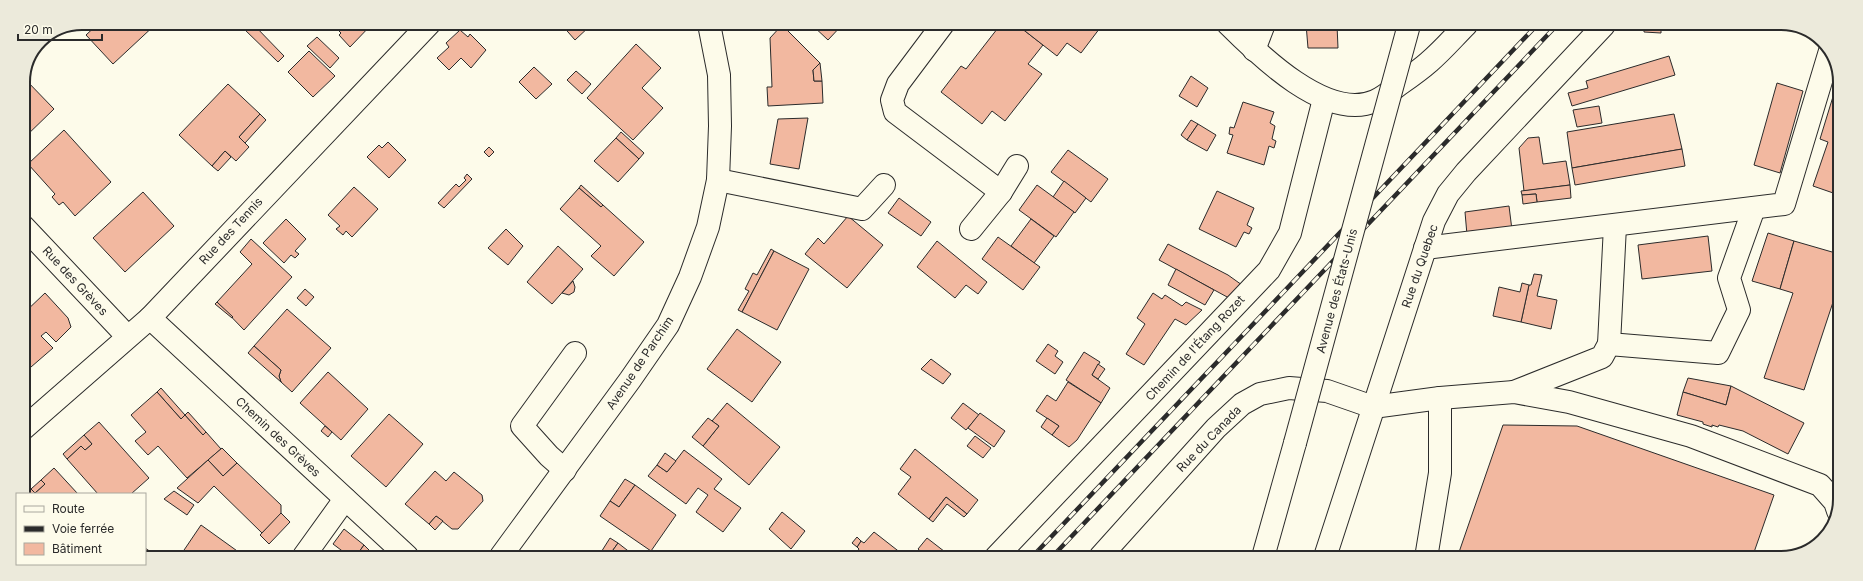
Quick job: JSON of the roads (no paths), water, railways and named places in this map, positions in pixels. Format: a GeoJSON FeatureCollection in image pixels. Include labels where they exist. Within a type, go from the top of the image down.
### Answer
{"type":"FeatureCollection","features":[{"type":"Feature","properties":{"kind":"street","name":"Rue des Tennis"},"geometry":{"type":"LineString","coordinates":[[30,423],[127,336],[150,318],[423,30]]}},
{"type":"Feature","properties":{"kind":"street","name":"Avenue de Parchim"},"geometry":{"type":"LineString","coordinates":[[505,551],[565,470],[668,325],[690,277],[708,228],[718,180],[720,126],[719,75],[710,30]]}},
{"type":"Feature","properties":{"kind":"street"},"geometry":{"type":"LineString","coordinates":[[939,30],[898,84],[892,100],[895,112],[1001,192]]}},
{"type":"Feature","properties":{"kind":"street"},"geometry":{"type":"LineString","coordinates":[[1234,30],[1254,50],[1302,86],[1324,99],[1343,104],[1356,105],[1374,101],[1430,61],[1461,30]]}},
{"type":"Feature","properties":{"kind":"street"},"geometry":{"type":"LineString","coordinates":[[1254,50],[1262,30]]}},
{"type":"Feature","properties":{"kind":"street","name":"Avenue des États-Unis"},"geometry":{"type":"LineString","coordinates":[[1265,551],[1408,30]]}},
{"type":"Feature","properties":{"kind":"street","name":"Rue du Quebec"},"geometry":{"type":"LineString","coordinates":[[1327,551],[1434,221],[1448,194],[1466,172],[1599,30]]}},
{"type":"Feature","properties":{"kind":"street"},"geometry":{"type":"LineString","coordinates":[[1425,248],[1615,226],[1784,204],[1828,59]]}},
{"type":"Feature","properties":{"kind":"street","name":"Chemin de l'Étang Rozet"},"geometry":{"type":"LineString","coordinates":[[1002,551],[1269,270],[1282,250],[1290,233],[1324,99]]}},
{"type":"Feature","properties":{"kind":"street"},"geometry":{"type":"LineString","coordinates":[[971,229],[1001,192],[1017,166]]}},
{"type":"Feature","properties":{"kind":"street"},"geometry":{"type":"LineString","coordinates":[[718,180],[862,209],[884,185]]}},
{"type":"Feature","properties":{"kind":"street"},"geometry":{"type":"LineString","coordinates":[[1609,344],[1718,353],[1739,310],[1729,278],[1754,208]]}},
{"type":"Feature","properties":{"kind":"street"},"geometry":{"type":"LineString","coordinates":[[1514,392],[1602,358],[1609,344],[1615,226]]}},
{"type":"Feature","properties":{"kind":"street","name":"Rue des Grèves"},"geometry":{"type":"LineString","coordinates":[[30,233],[127,336]]}},
{"type":"Feature","properties":{"kind":"street","name":"Chemin des Grèves"},"geometry":{"type":"LineString","coordinates":[[150,318],[402,551]]}},
{"type":"Feature","properties":{"kind":"street"},"geometry":{"type":"LineString","coordinates":[[565,470],[548,456],[522,426],[575,353]]}},
{"type":"Feature","properties":{"kind":"street","name":"Rue du Canada"},"geometry":{"type":"LineString","coordinates":[[1105,551],[1216,428],[1242,404],[1260,394],[1289,388],[1308,388],[1327,391],[1374,407]]}},
{"type":"Feature","properties":{"kind":"street"},"geometry":{"type":"LineString","coordinates":[[1374,407],[1440,398],[1514,392],[1569,402],[1691,436],[1820,485],[1833,500]]}},
{"type":"Feature","properties":{"kind":"street"},"geometry":{"type":"LineString","coordinates":[[1427,551],[1440,473],[1440,398]]}},
{"type":"Feature","properties":{"kind":"street"},"geometry":{"type":"LineString","coordinates":[[308,551],[345,499]]}},
{"type":"Feature","properties":{"kind":"railway"},"geometry":{"type":"LineString","coordinates":[[1038,551],[1532,30]]}},
{"type":"Feature","properties":{"kind":"railway"},"geometry":{"type":"LineString","coordinates":[[1058,551],[1552,30]]}}]}
